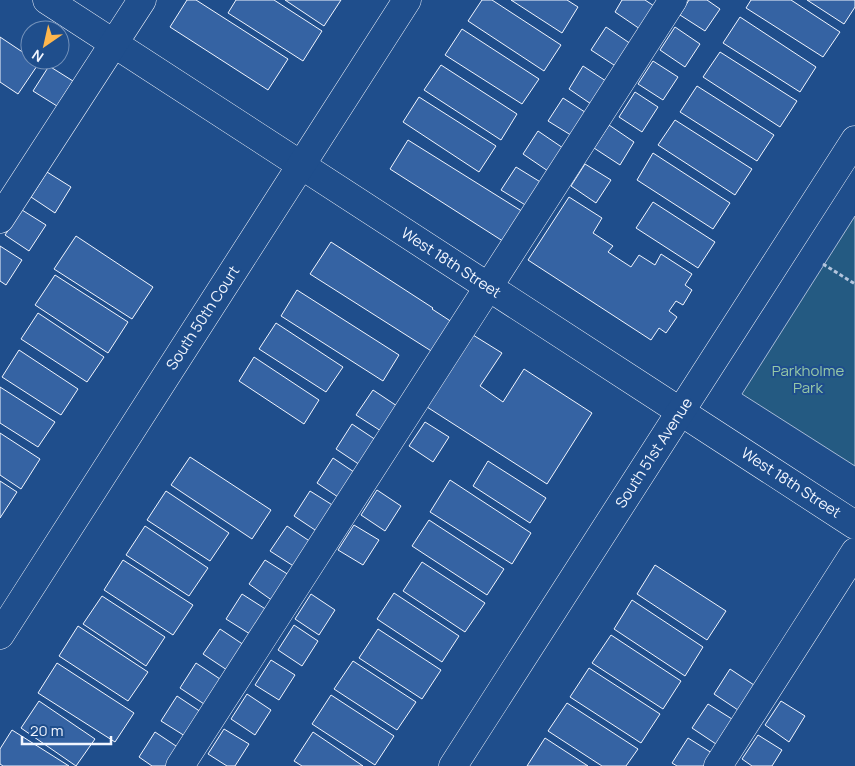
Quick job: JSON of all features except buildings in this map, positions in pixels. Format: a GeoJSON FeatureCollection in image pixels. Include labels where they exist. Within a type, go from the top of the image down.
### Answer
{"type":"FeatureCollection","features":[{"type":"Feature","properties":{"kind":"street","name":"West 18th Street"},"geometry":{"type":"LineString","coordinates":[[47,0],[855,525]]}},
{"type":"Feature","properties":{"kind":"street"},"geometry":{"type":"LineString","coordinates":[[0,219],[142,0]]}},
{"type":"Feature","properties":{"kind":"street","name":"South 50th Court"},"geometry":{"type":"LineString","coordinates":[[0,635],[407,0]]}},
{"type":"Feature","properties":{"kind":"street"},"geometry":{"type":"LineString","coordinates":[[180,766],[490,288],[673,0]]}},
{"type":"Feature","properties":{"kind":"street","name":"South 51st Avenue"},"geometry":{"type":"LineString","coordinates":[[454,766],[855,140]]}},
{"type":"Feature","properties":{"kind":"street"},"geometry":{"type":"LineString","coordinates":[[718,766],[855,552]]}},
{"type":"Feature","properties":{"kind":"path"},"geometry":{"type":"LineString","coordinates":[[823,264],[855,284]]}},
{"type":"Feature","properties":{"kind":"green space","name":"Parkholme Park"},"geometry":{"type":"Polygon","coordinates":[[[855,216],[855,466],[742,394],[855,216]]]}}]}
